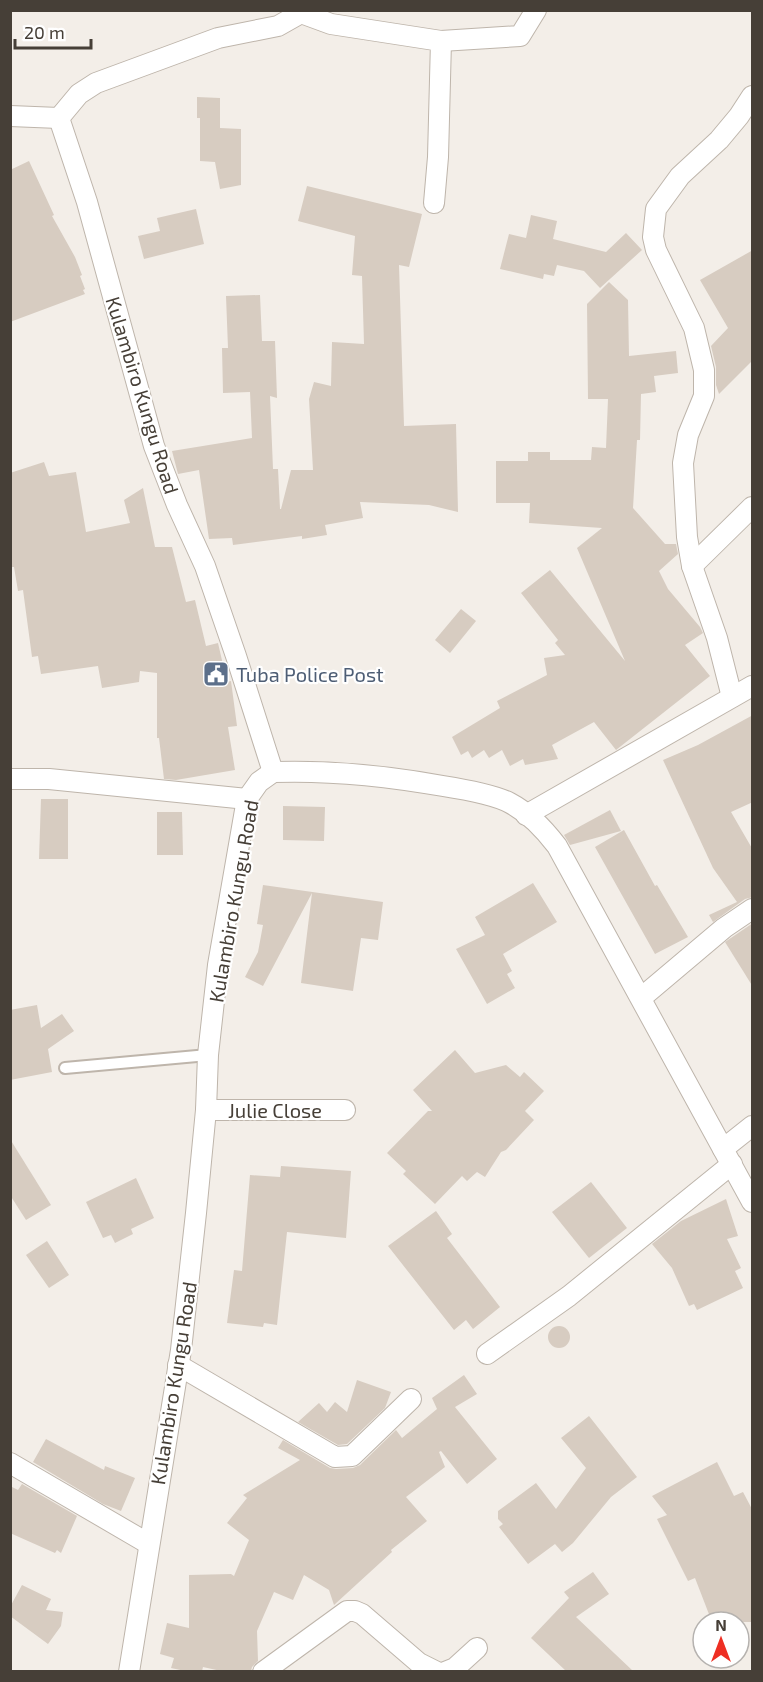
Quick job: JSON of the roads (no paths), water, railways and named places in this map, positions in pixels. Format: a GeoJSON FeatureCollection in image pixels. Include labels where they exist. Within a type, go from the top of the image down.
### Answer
{"type":"FeatureCollection","features":[{"type":"Feature","properties":{"kind":"street"},"geometry":{"type":"LineString","coordinates":[[10,116],[59,118],[79,94],[96,83],[218,38],[278,26],[302,12],[331,24],[441,41],[520,36],[536,10]]}},
{"type":"Feature","properties":{"kind":"street"},"geometry":{"type":"LineString","coordinates":[[434,204],[438,156],[441,41]]}},
{"type":"Feature","properties":{"kind":"street"},"geometry":{"type":"LineString","coordinates":[[732,697],[717,638],[692,566],[686,516],[683,463],[688,435],[704,396],[704,370],[694,328],[656,250],[653,224],[656,209],[680,176],[746,118],[753,96]]}},
{"type":"Feature","properties":{"kind":"street","name":"Kulambiro Kungu Road"},"geometry":{"type":"LineString","coordinates":[[59,118],[87,202],[154,446],[177,505],[205,566],[273,772],[259,782],[247,799],[218,965],[188,1292],[129,1671]]}},
{"type":"Feature","properties":{"kind":"street"},"geometry":{"type":"LineString","coordinates":[[692,566],[753,507]]}},
{"type":"Feature","properties":{"kind":"street"},"geometry":{"type":"LineString","coordinates":[[526,815],[753,686]]}},
{"type":"Feature","properties":{"kind":"street"},"geometry":{"type":"LineString","coordinates":[[273,772],[296,771],[395,778],[470,790],[510,803],[541,826],[557,846],[753,1202]]}},
{"type":"Feature","properties":{"kind":"street"},"geometry":{"type":"LineString","coordinates":[[10,779],[49,778],[247,799]]}},
{"type":"Feature","properties":{"kind":"street"},"geometry":{"type":"LineString","coordinates":[[640,998],[724,928],[753,909]]}},
{"type":"Feature","properties":{"kind":"street","name":"Julie Close"},"geometry":{"type":"LineString","coordinates":[[206,1110],[345,1110]]}},
{"type":"Feature","properties":{"kind":"street"},"geometry":{"type":"LineString","coordinates":[[487,1354],[569,1296],[727,1157],[753,1126]]}},
{"type":"Feature","properties":{"kind":"street"},"geometry":{"type":"LineString","coordinates":[[178,1365],[335,1457],[352,1456],[411,1399]]}},
{"type":"Feature","properties":{"kind":"street"},"geometry":{"type":"LineString","coordinates":[[10,1462],[149,1544]]}},
{"type":"Feature","properties":{"kind":"street"},"geometry":{"type":"LineString","coordinates":[[263,1671],[347,1611],[362,1614],[419,1663],[437,1671]]}},
{"type":"Feature","properties":{"kind":"street"},"geometry":{"type":"LineString","coordinates":[[445,1671],[455,1668],[477,1648]]}},
{"type":"Feature","properties":{"kind":"lane"},"geometry":{"type":"LineString","coordinates":[[65,1068],[208,1055]]}},
{"type":"Feature","properties":{"kind":"place","name":"Tuba Police Post"},"geometry":{"type":"Point","coordinates":[216,674]}}]}
